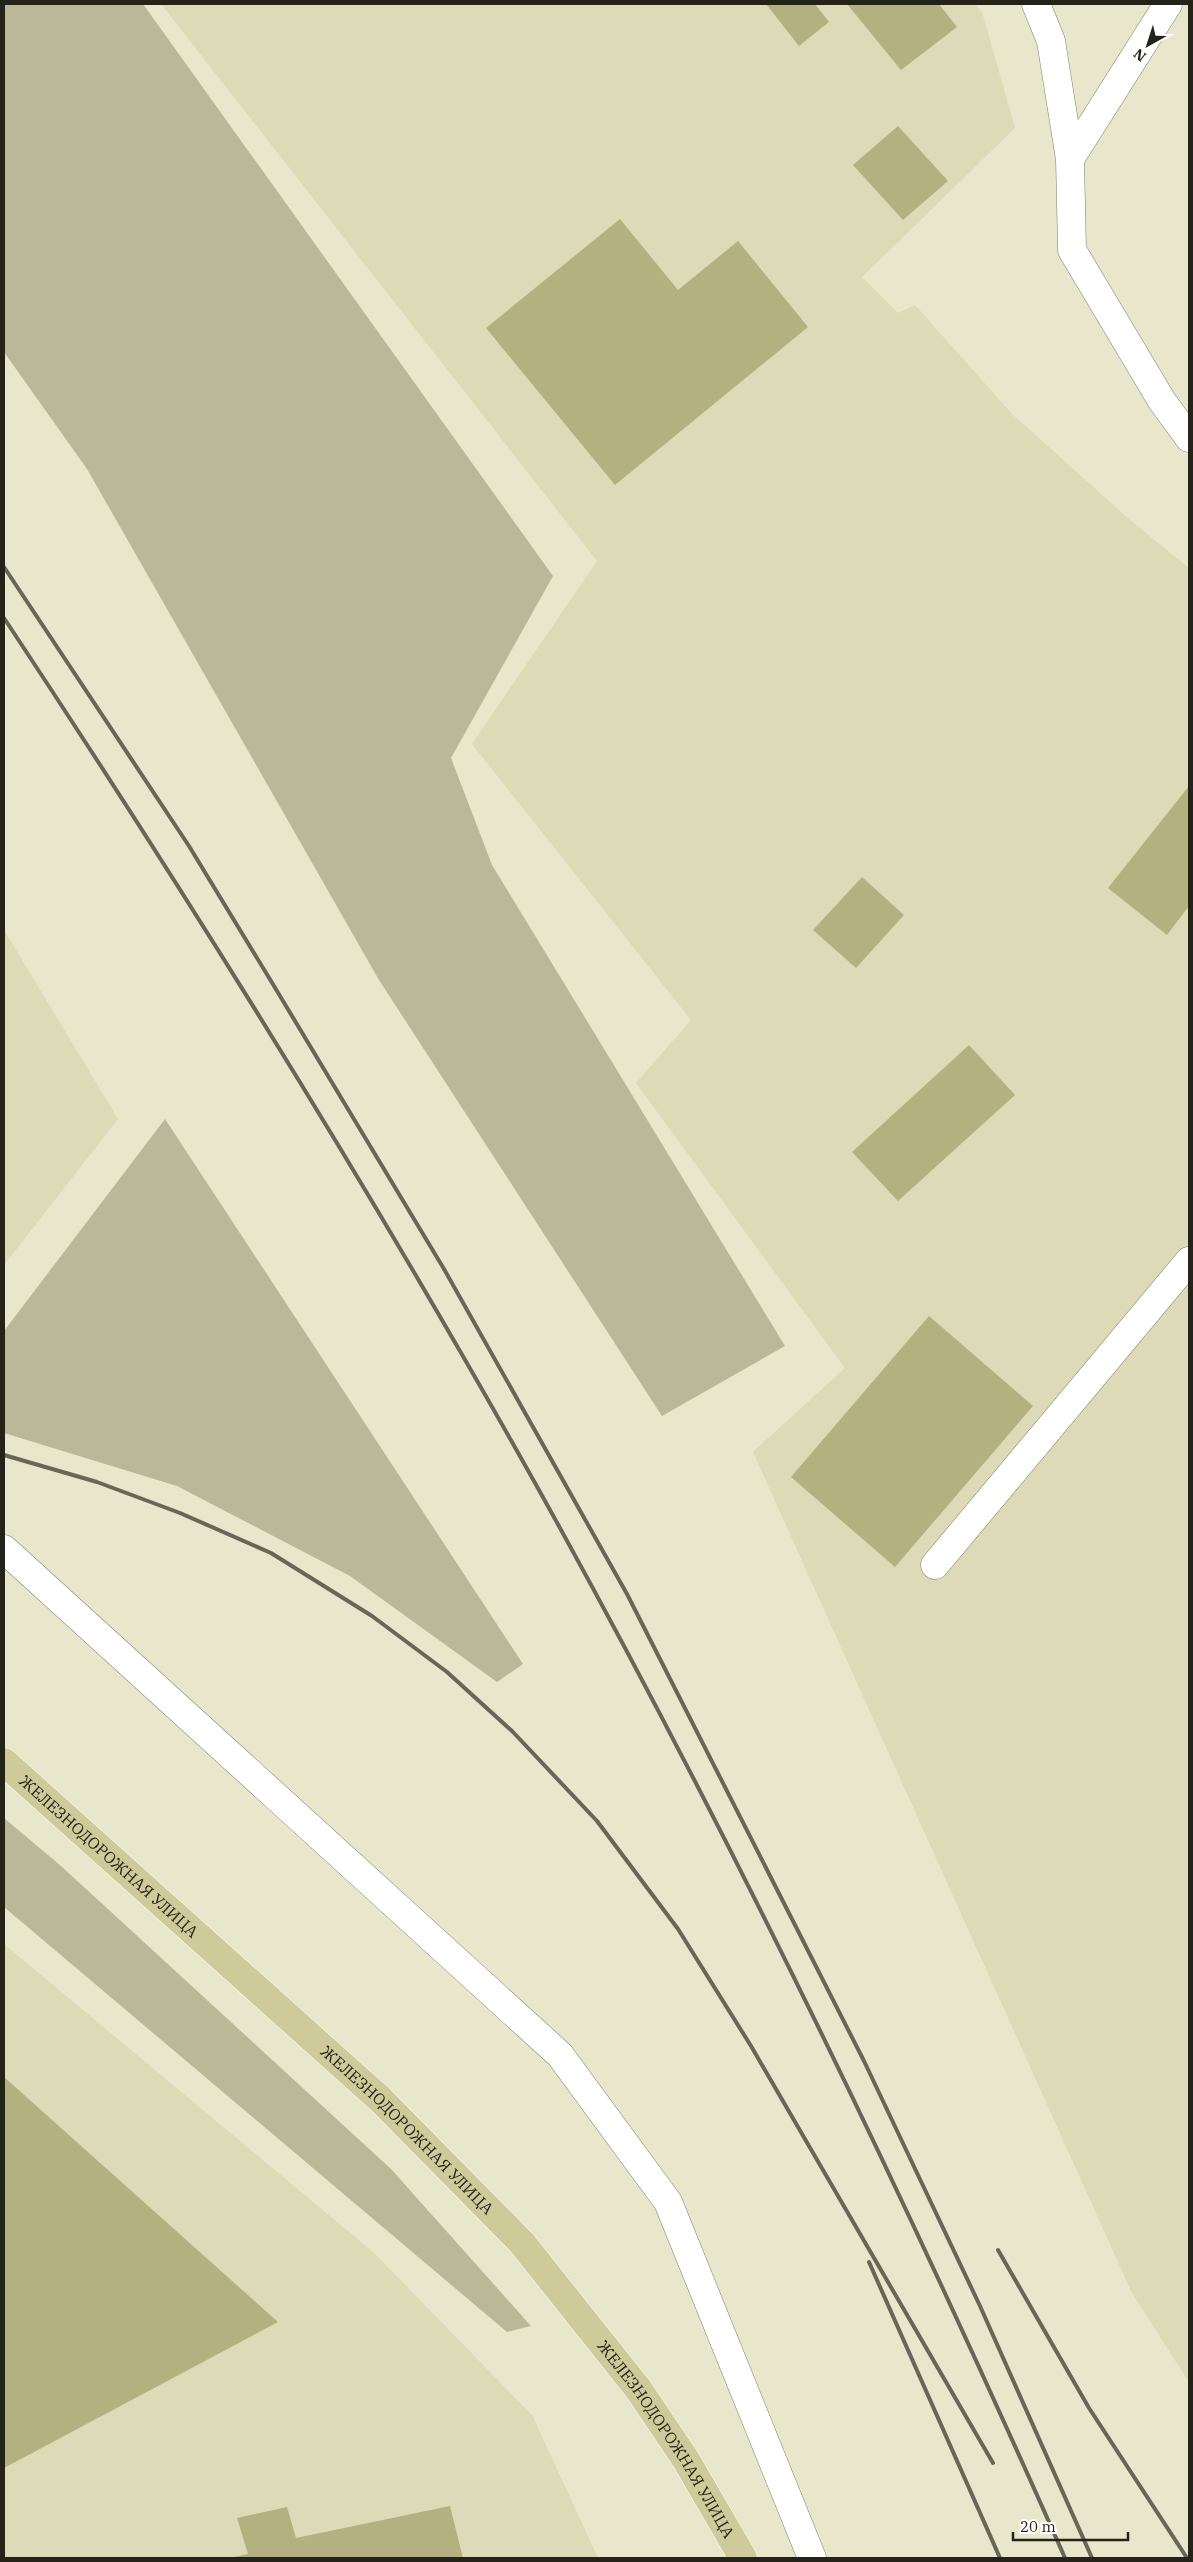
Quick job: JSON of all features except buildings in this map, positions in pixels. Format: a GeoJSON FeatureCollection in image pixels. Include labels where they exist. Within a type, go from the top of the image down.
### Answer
{"type":"FeatureCollection","features":[{"type":"Feature","properties":{"kind":"main road","name":"ЖЕЛЕЗНОДОРОЖНАЯ УЛИЦА"},"geometry":{"type":"LineString","coordinates":[[4,1762],[381,2100],[522,2243],[639,2390],[686,2460],[743,2558]]}},
{"type":"Feature","properties":{"kind":"street"},"geometry":{"type":"LineString","coordinates":[[1036,4],[1051,41],[1070,159],[1072,250],[1162,401],[1189,438]]}},
{"type":"Feature","properties":{"kind":"street"},"geometry":{"type":"LineString","coordinates":[[1070,159],[1168,4]]}},
{"type":"Feature","properties":{"kind":"street"},"geometry":{"type":"LineString","coordinates":[[934,1565],[1189,1261]]}},
{"type":"Feature","properties":{"kind":"street"},"geometry":{"type":"LineString","coordinates":[[4,1549],[560,2055],[668,2202],[812,2558]]}},
{"type":"Feature","properties":{"kind":"shaded area"},"geometry":{"type":"Polygon","coordinates":[[[4,4],[143,4],[553,576],[451,758],[492,865],[785,1346],[662,1416],[379,980],[87,469],[4,352],[4,4]]]}},
{"type":"Feature","properties":{"kind":"shaded area"},"geometry":{"type":"Polygon","coordinates":[[[161,4],[975,4],[982,12],[1015,128],[862,277],[898,313],[915,305],[1012,414],[1130,520],[1189,568],[1189,2382],[1132,2293],[753,1452],[845,1368],[636,1083],[691,1020],[472,744],[597,561],[161,4]]]}},
{"type":"Feature","properties":{"kind":"shaded area"},"geometry":{"type":"Polygon","coordinates":[[[4,930],[118,1119],[4,1265],[4,930]]]}},
{"type":"Feature","properties":{"kind":"shaded area"},"geometry":{"type":"Polygon","coordinates":[[[165,1119],[523,1664],[497,1682],[350,1576],[177,1486],[4,1433],[4,1331],[165,1119]]]}},
{"type":"Feature","properties":{"kind":"shaded area"},"geometry":{"type":"Polygon","coordinates":[[[4,1818],[61,1866],[391,2169],[531,2326],[507,2332],[4,1907],[4,1818]]]}},
{"type":"Feature","properties":{"kind":"shaded area"},"geometry":{"type":"Polygon","coordinates":[[[4,1944],[374,2253],[532,2415],[598,2558],[4,2558],[4,1944]]]}},
{"type":"Feature","properties":{"kind":"railway"},"geometry":{"type":"LineString","coordinates":[[4,567],[189,846],[271,981],[444,1269],[627,1594],[864,2061],[980,2306],[1092,2558]]}},
{"type":"Feature","properties":{"kind":"railway"},"geometry":{"type":"LineString","coordinates":[[4,618],[201,923],[328,1129],[452,1337],[587,1578],[661,1715],[802,1993],[936,2274],[1065,2558]]}},
{"type":"Feature","properties":{"kind":"railway"},"geometry":{"type":"LineString","coordinates":[[4,1455],[97,1482],[180,1513],[271,1553],[372,1616],[447,1672],[512,1731],[597,1821],[678,1929],[751,2046],[993,2463]]}},
{"type":"Feature","properties":{"kind":"railway"},"geometry":{"type":"LineString","coordinates":[[998,2250],[1089,2408],[1187,2558]]}},
{"type":"Feature","properties":{"kind":"railway"},"geometry":{"type":"LineString","coordinates":[[869,2262],[1000,2558]]}}]}
